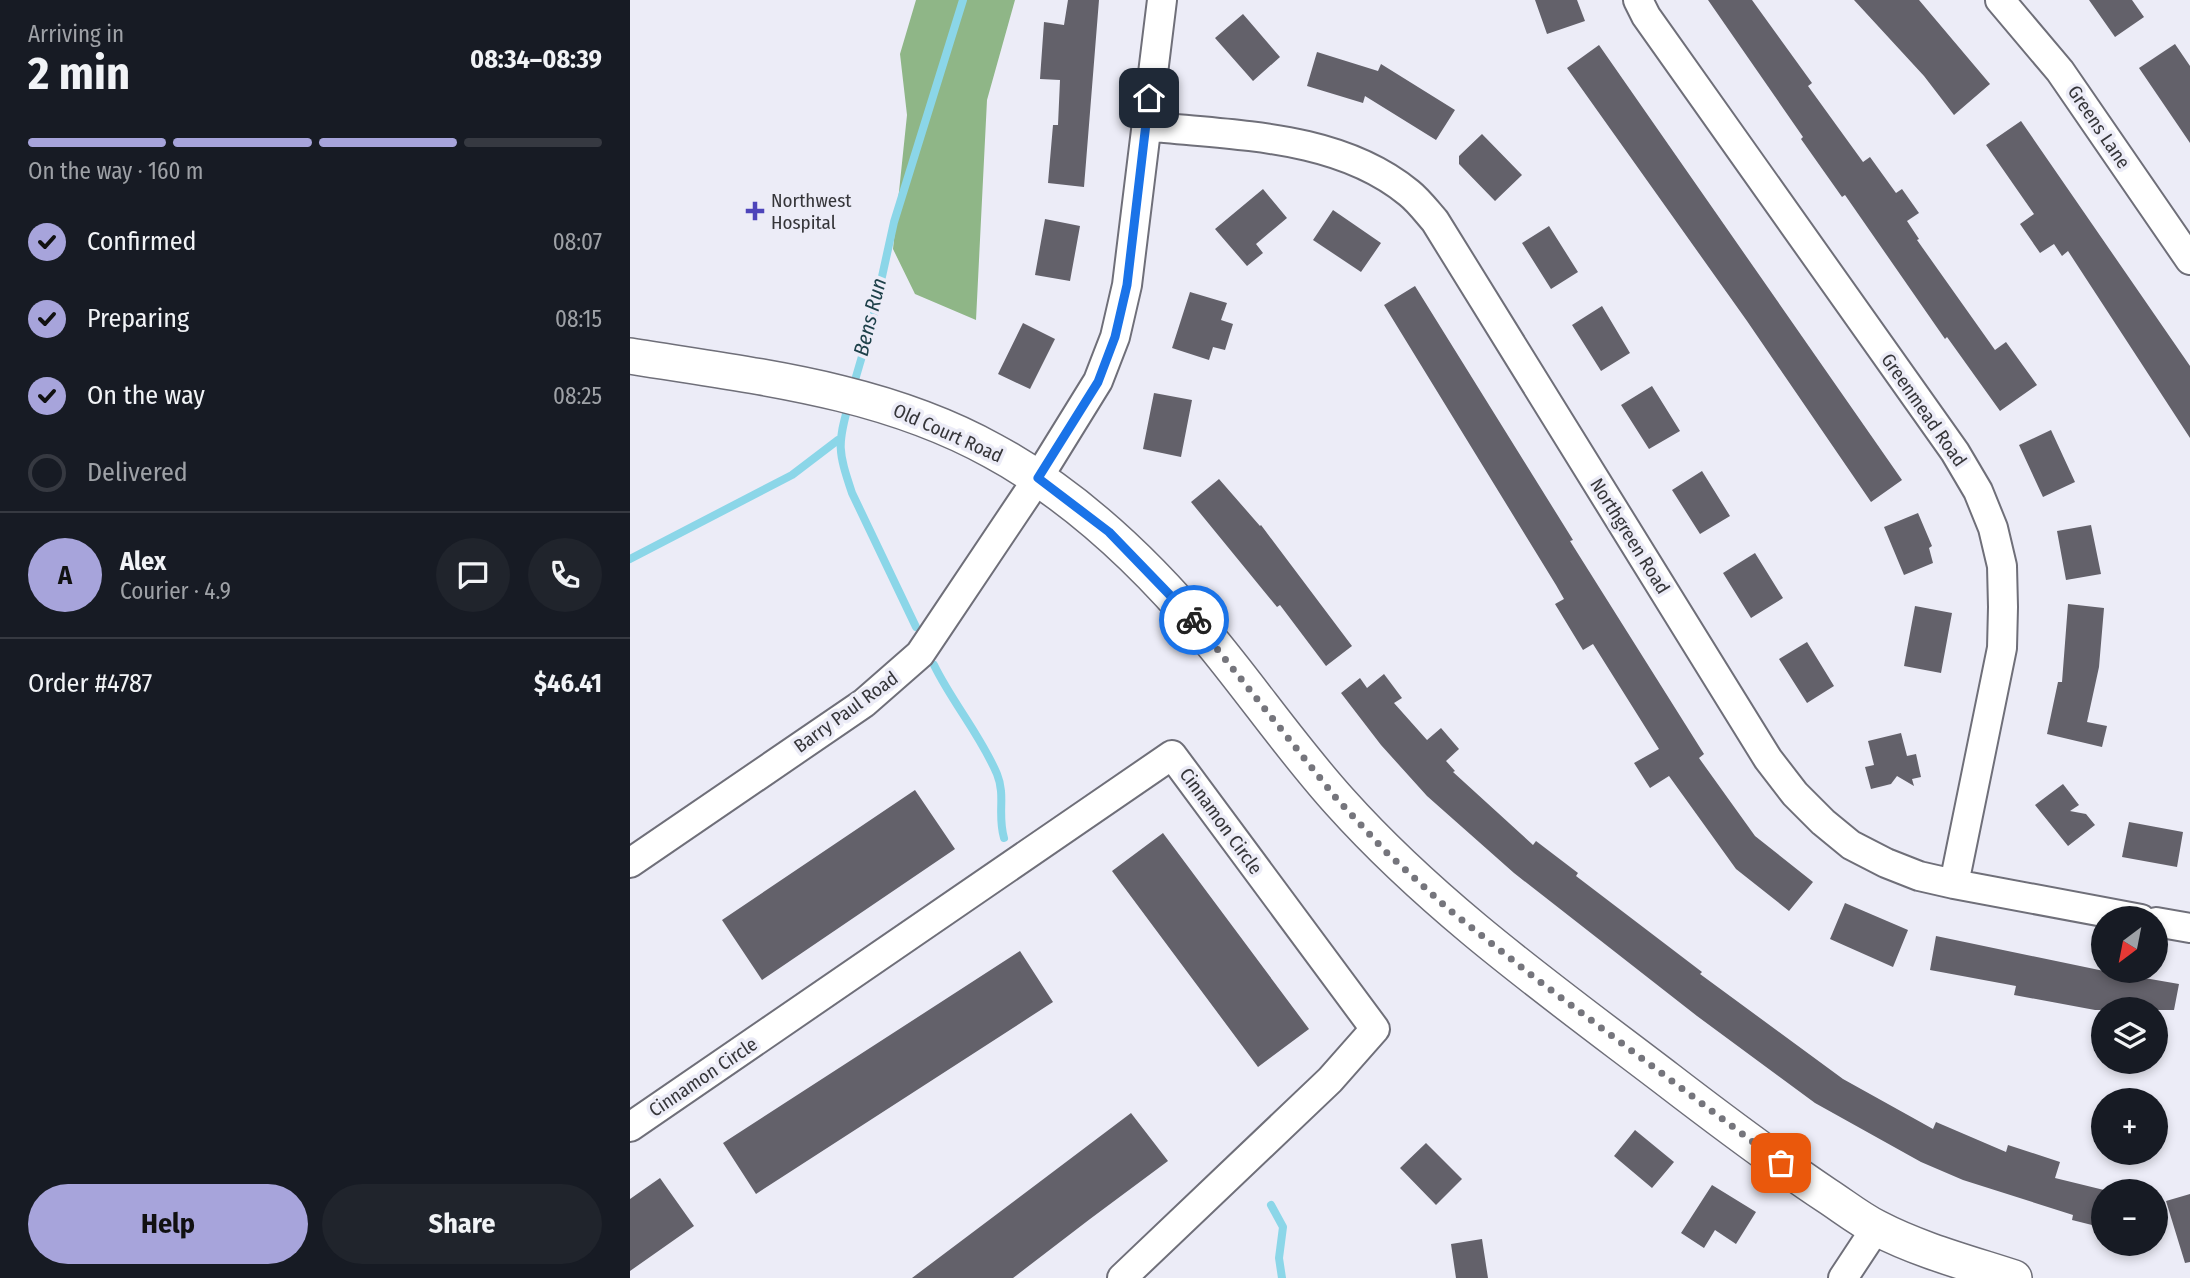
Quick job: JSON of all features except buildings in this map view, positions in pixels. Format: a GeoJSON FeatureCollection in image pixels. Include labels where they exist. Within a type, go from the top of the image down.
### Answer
{"type":"FeatureCollection","features":[{"type":"Feature","properties":{"kind":"main road","name":"Old Court Road"},"geometry":{"type":"LineString","coordinates":[[630,356],[829,390],[871,401],[955,432],[992,450],[1038,478],[1109,532],[1162,584],[1207,635],[1336,798],[1385,851],[1447,908],[1719,1119],[1876,1228],[2014,1278]]}},
{"type":"Feature","properties":{"kind":"street","name":"Barry Paul Road"},"geometry":{"type":"LineString","coordinates":[[630,863],[864,703],[920,654],[1038,478],[1098,382],[1115,337],[1127,285],[1162,0]]}},
{"type":"Feature","properties":{"kind":"street","name":"Greenmead Road"},"geometry":{"type":"LineString","coordinates":[[1638,0],[1646,16],[1955,452],[1978,491],[1993,528],[2002,566],[2002,648],[1954,884]]}},
{"type":"Feature","properties":{"kind":"street","name":"Greens Lane"},"geometry":{"type":"LineString","coordinates":[[2000,0],[2060,71],[2190,260]]}},
{"type":"Feature","properties":{"kind":"street","name":"Northgreen Road"},"geometry":{"type":"LineString","coordinates":[[1146,125],[1309,145],[1378,174],[1409,193],[1435,221],[1774,768],[1804,803],[1851,845],[1919,876],[2091,910]]}},
{"type":"Feature","properties":{"kind":"street","name":"Cinnamon Circle"},"geometry":{"type":"LineString","coordinates":[[630,1127],[1172,755],[1375,1029],[1330,1080],[1122,1278]]}},
{"type":"Feature","properties":{"kind":"street"},"geometry":{"type":"LineString","coordinates":[[2168,924],[2190,928]]}},
{"type":"Feature","properties":{"kind":"street"},"geometry":{"type":"LineString","coordinates":[[1843,1278],[1876,1228]]}},
{"type":"Feature","properties":{"kind":"green space"},"geometry":{"type":"Polygon","coordinates":[[[916,0],[1015,0],[987,100],[976,320],[915,294],[893,249],[907,115],[900,54],[916,0]]]}},
{"type":"Feature","properties":{"kind":"waterway","name":"Bens Run"},"geometry":{"type":"LineString","coordinates":[[853,387],[872,322],[894,222],[963,0]]}},
{"type":"Feature","properties":{"kind":"waterway","name":"Bens Run"},"geometry":{"type":"LineString","coordinates":[[849,403],[841,439],[847,479],[916,627]]}},
{"type":"Feature","properties":{"kind":"waterway"},"geometry":{"type":"LineString","coordinates":[[630,559],[792,475],[838,440]]}},
{"type":"Feature","properties":{"kind":"waterway","name":"Bens Run"},"geometry":{"type":"LineString","coordinates":[[934,665],[997,774],[1001,790],[1004,838]]}},
{"type":"Feature","properties":{"kind":"waterway","name":"Bens Run"},"geometry":{"type":"LineString","coordinates":[[1271,1205],[1283,1227],[1279,1258],[1282,1278]]}},
{"type":"Feature","properties":{"kind":"way so far"},"geometry":{"type":"LineString","coordinates":[[1194,620],[1336,798],[1385,851],[1447,908],[1535,978],[1781,1163]]}},
{"type":"Feature","properties":{"kind":"place","name":"Northwest Hospital"},"geometry":{"type":"Point","coordinates":[755,211]}},
{"type":"Feature","properties":{"kind":"route"},"geometry":{"type":"LineString","coordinates":[[1149,98],[1127,285],[1115,337],[1098,382],[1038,478],[1109,532],[1194,620]]}}]}
